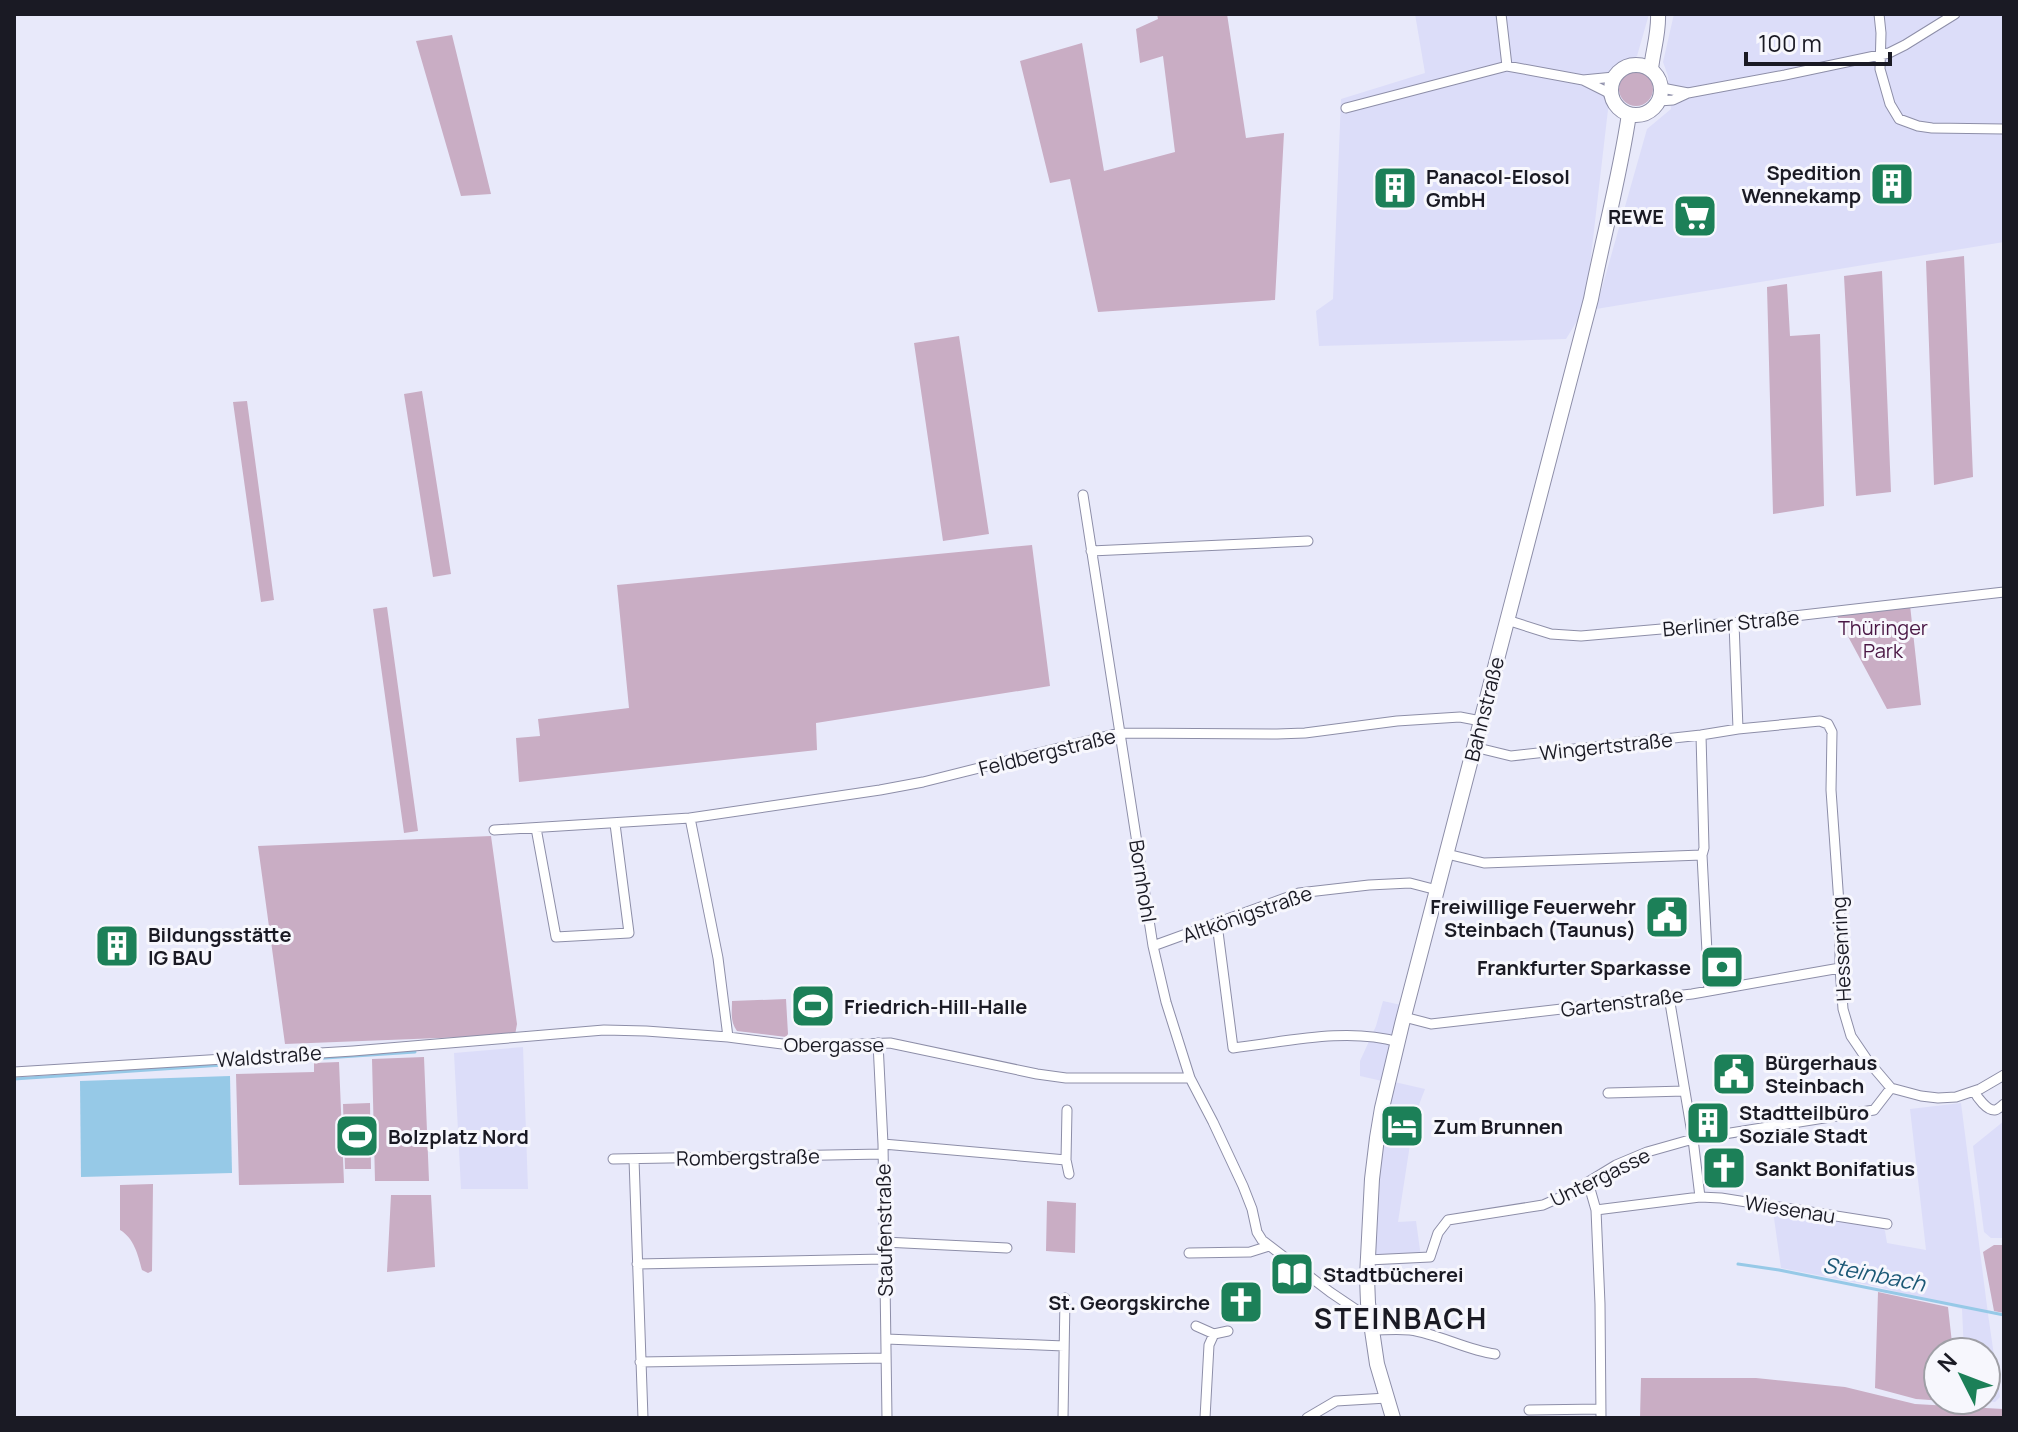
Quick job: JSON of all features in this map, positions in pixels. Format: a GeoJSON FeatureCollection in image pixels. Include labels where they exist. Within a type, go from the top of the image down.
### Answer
{"type":"FeatureCollection","features":[{"type":"Feature","properties":{"kind":"main road"},"geometry":{"type":"LineString","coordinates":[[1635,64],[1658,14]]}},
{"type":"Feature","properties":{"kind":"main road"},"geometry":{"type":"LineString","coordinates":[[1651,69],[1659,28],[1658,14]]}},
{"type":"Feature","properties":{"kind":"main road"},"geometry":{"type":"LineString","coordinates":[[1635,64],[1651,69],[1660,81],[1660,94],[1655,107],[1635,114],[1620,109],[1611,94],[1614,77],[1623,68],[1635,64]]}},
{"type":"Feature","properties":{"kind":"main road","name":"Bahnstraße"},"geometry":{"type":"LineString","coordinates":[[1393,1418],[1377,1364],[1368,1293],[1372,1179],[1382,1108],[1591,299],[1610,203],[1622,162],[1630,150],[1635,114]]}},
{"type":"Feature","properties":{"kind":"street"},"geometry":{"type":"LineString","coordinates":[[1501,14],[1507,66]]}},
{"type":"Feature","properties":{"kind":"street"},"geometry":{"type":"LineString","coordinates":[[1879,14],[1880,69],[1890,104],[1899,119],[1932,128],[2004,129]]}},
{"type":"Feature","properties":{"kind":"street"},"geometry":{"type":"LineString","coordinates":[[1660,94],[1673,100],[1688,93],[1880,55],[1897,50],[1955,14]]}},
{"type":"Feature","properties":{"kind":"street"},"geometry":{"type":"LineString","coordinates":[[1346,108],[1507,66],[1583,80],[1614,77]]}},
{"type":"Feature","properties":{"kind":"street"},"geometry":{"type":"LineString","coordinates":[[1583,80],[1611,94]]}},
{"type":"Feature","properties":{"kind":"street","name":"Bornhohl"},"geometry":{"type":"LineString","coordinates":[[1083,495],[1153,946],[1166,1002],[1190,1078],[1243,1186],[1257,1232],[1269,1246],[1371,1324]]}},
{"type":"Feature","properties":{"kind":"street"},"geometry":{"type":"LineString","coordinates":[[1091,551],[1308,541]]}},
{"type":"Feature","properties":{"kind":"street","name":"Berliner Straße"},"geometry":{"type":"LineString","coordinates":[[1507,620],[1551,634],[1581,636],[1734,623],[2004,592]]}},
{"type":"Feature","properties":{"kind":"street"},"geometry":{"type":"LineString","coordinates":[[1734,623],[1738,729]]}},
{"type":"Feature","properties":{"kind":"street","name":"Feldbergstraße"},"geometry":{"type":"LineString","coordinates":[[494,830],[690,818],[890,788],[1119,733],[1277,734],[1397,721],[1460,717],[1481,721]]}},
{"type":"Feature","properties":{"kind":"street","name":"Wingertstraße"},"geometry":{"type":"LineString","coordinates":[[1474,747],[1511,756],[1738,729],[1820,721],[1828,724]]}},
{"type":"Feature","properties":{"kind":"street","name":"Hessenring"},"geometry":{"type":"LineString","coordinates":[[1828,724],[1832,732],[1831,790],[1843,1009],[1851,1036],[1891,1088]]}},
{"type":"Feature","properties":{"kind":"street"},"geometry":{"type":"LineString","coordinates":[[1701,735],[1702,855],[1709,991]]}},
{"type":"Feature","properties":{"kind":"street"},"geometry":{"type":"LineString","coordinates":[[690,818],[718,958],[728,1037]]}},
{"type":"Feature","properties":{"kind":"street"},"geometry":{"type":"LineString","coordinates":[[536,828],[556,937],[629,933],[615,824]]}},
{"type":"Feature","properties":{"kind":"street"},"geometry":{"type":"LineString","coordinates":[[1447,854],[1484,863],[1702,855]]}},
{"type":"Feature","properties":{"kind":"street","name":"Altkönigstraße"},"geometry":{"type":"LineString","coordinates":[[1153,946],[1310,891],[1410,883],[1437,890]]}},
{"type":"Feature","properties":{"kind":"street"},"geometry":{"type":"LineString","coordinates":[[1217,924],[1233,1048],[1350,1035],[1381,1037],[1398,1042]]}},
{"type":"Feature","properties":{"kind":"street","name":"Gartenstraße"},"geometry":{"type":"LineString","coordinates":[[1404,1017],[1431,1024],[1669,997],[1840,968]]}},
{"type":"Feature","properties":{"kind":"street"},"geometry":{"type":"LineString","coordinates":[[1669,997],[1700,1197]]}},
{"type":"Feature","properties":{"kind":"street","name":"Obergasse"},"geometry":{"type":"LineString","coordinates":[[525,1038],[604,1030],[728,1037],[798,1046],[878,1043],[905,1045],[1051,1076],[1190,1078]]}},
{"type":"Feature","properties":{"kind":"street","name":"Waldstraße"},"geometry":{"type":"LineString","coordinates":[[14,1072],[525,1038]]}},
{"type":"Feature","properties":{"kind":"street","name":"Staufenstraße"},"geometry":{"type":"LineString","coordinates":[[878,1043],[883,1149],[887,1418]]}},
{"type":"Feature","properties":{"kind":"street"},"geometry":{"type":"LineString","coordinates":[[1891,1088],[1938,1098],[1956,1097],[2004,1075]]}},
{"type":"Feature","properties":{"kind":"street","name":"Untergasse"},"geometry":{"type":"LineString","coordinates":[[1368,1260],[1430,1257],[1438,1233],[1448,1220],[1543,1205],[1570,1193],[1616,1165],[1693,1139],[1874,1110],[1891,1088]]}},
{"type":"Feature","properties":{"kind":"street"},"geometry":{"type":"LineString","coordinates":[[1608,1093],[1685,1091]]}},
{"type":"Feature","properties":{"kind":"street"},"geometry":{"type":"LineString","coordinates":[[1974,1091],[1992,1110],[2004,1104]]}},
{"type":"Feature","properties":{"kind":"street"},"geometry":{"type":"LineString","coordinates":[[1067,1110],[1066,1160],[1069,1174]]}},
{"type":"Feature","properties":{"kind":"street","name":"Rombergstraße"},"geometry":{"type":"LineString","coordinates":[[613,1159],[883,1149],[1066,1160]]}},
{"type":"Feature","properties":{"kind":"street"},"geometry":{"type":"LineString","coordinates":[[634,1159],[643,1418]]}},
{"type":"Feature","properties":{"kind":"street"},"geometry":{"type":"LineString","coordinates":[[1529,1410],[1601,1414],[1596,1210],[1588,1182]]}},
{"type":"Feature","properties":{"kind":"street","name":"Wiesenau"},"geometry":{"type":"LineString","coordinates":[[1596,1210],[1700,1197],[1721,1198],[1887,1224]]}},
{"type":"Feature","properties":{"kind":"street"},"geometry":{"type":"LineString","coordinates":[[884,1242],[1007,1248]]}},
{"type":"Feature","properties":{"kind":"street"},"geometry":{"type":"LineString","coordinates":[[1189,1253],[1250,1252],[1269,1246]]}},
{"type":"Feature","properties":{"kind":"street"},"geometry":{"type":"LineString","coordinates":[[637,1264],[884,1259]]}},
{"type":"Feature","properties":{"kind":"street"},"geometry":{"type":"LineString","coordinates":[[1063,1418],[1065,1298]]}},
{"type":"Feature","properties":{"kind":"street"},"geometry":{"type":"LineString","coordinates":[[1371,1324],[1411,1330],[1475,1351],[1495,1354]]}},
{"type":"Feature","properties":{"kind":"street"},"geometry":{"type":"LineString","coordinates":[[1196,1326],[1214,1334],[1228,1331]]}},
{"type":"Feature","properties":{"kind":"street"},"geometry":{"type":"LineString","coordinates":[[1205,1418],[1209,1345],[1214,1334]]}},
{"type":"Feature","properties":{"kind":"street"},"geometry":{"type":"LineString","coordinates":[[886,1339],[1064,1346]]}},
{"type":"Feature","properties":{"kind":"street"},"geometry":{"type":"LineString","coordinates":[[640,1362],[886,1358]]}},
{"type":"Feature","properties":{"kind":"street"},"geometry":{"type":"LineString","coordinates":[[1307,1418],[1336,1401],[1387,1398]]}},
{"type":"Feature","properties":{"kind":"shaded area"},"geometry":{"type":"Polygon","coordinates":[[[1415,14],[1649,14],[1637,56],[1615,69],[1585,308],[1566,339],[1319,346],[1316,311],[1333,299],[1341,99],[1425,73],[1415,14]]]}},
{"type":"Feature","properties":{"kind":"shaded area"},"geometry":{"type":"Polygon","coordinates":[[[1674,14],[2004,14],[2004,242],[1596,309],[1647,129],[1671,109],[1668,76],[1663,62],[1674,14]]]}},
{"type":"Feature","properties":{"kind":"shaded area"},"geometry":{"type":"Polygon","coordinates":[[[1383,1001],[1401,1005],[1382,1081],[1360,1076],[1360,1061],[1376,1026],[1383,1001]]]}},
{"type":"Feature","properties":{"kind":"shaded area"},"geometry":{"type":"Polygon","coordinates":[[[523,1047],[528,1189],[461,1189],[454,1053],[523,1047]]]}},
{"type":"Feature","properties":{"kind":"shaded area"},"geometry":{"type":"Polygon","coordinates":[[[230,1076],[232,1173],[81,1177],[80,1081],[230,1076]]]}},
{"type":"Feature","properties":{"kind":"shaded area"},"geometry":{"type":"Polygon","coordinates":[[[1390,1081],[1425,1089],[1411,1138],[1398,1222],[1416,1221],[1421,1257],[1369,1259],[1390,1081]]]}},
{"type":"Feature","properties":{"kind":"shaded area"},"geometry":{"type":"Polygon","coordinates":[[[1961,1103],[1991,1336],[1963,1336],[1962,1309],[1878,1287],[1781,1268],[1773,1211],[1882,1227],[1887,1243],[1926,1250],[1910,1109],[1961,1103]]]}},
{"type":"Feature","properties":{"kind":"shaded area"},"geometry":{"type":"Polygon","coordinates":[[[2004,1121],[2004,1238],[1991,1238],[1984,1232],[1973,1146],[2004,1121]]]}},
{"type":"Feature","properties":{"kind":"green space"},"geometry":{"type":"Polygon","coordinates":[[[1157,14],[1227,14],[1246,138],[1284,133],[1275,300],[1098,312],[1070,179],[1050,183],[1020,61],[1082,43],[1104,171],[1175,152],[1163,56],[1140,63],[1136,29],[1158,19],[1157,14]]]}},
{"type":"Feature","properties":{"kind":"green space"},"geometry":{"type":"Polygon","coordinates":[[[452,35],[491,194],[461,196],[416,41],[452,35]]]}},
{"type":"Feature","properties":{"kind":"green space"},"geometry":{"type":"Polygon","coordinates":[[[1636,72],[1648,77],[1653,89],[1648,101],[1636,106],[1624,101],[1619,89],[1624,77],[1636,72]]]}},
{"type":"Feature","properties":{"kind":"green space"},"geometry":{"type":"Polygon","coordinates":[[[1964,256],[1973,477],[1934,485],[1926,261],[1964,256]]]}},
{"type":"Feature","properties":{"kind":"green space"},"geometry":{"type":"Polygon","coordinates":[[[1882,271],[1891,492],[1856,496],[1844,276],[1882,271]]]}},
{"type":"Feature","properties":{"kind":"green space"},"geometry":{"type":"Polygon","coordinates":[[[1787,284],[1790,336],[1820,334],[1824,506],[1773,514],[1767,287],[1787,284]]]}},
{"type":"Feature","properties":{"kind":"green space"},"geometry":{"type":"Polygon","coordinates":[[[959,336],[989,534],[943,541],[914,343],[959,336]]]}},
{"type":"Feature","properties":{"kind":"green space"},"geometry":{"type":"Polygon","coordinates":[[[422,391],[451,574],[433,577],[404,394],[422,391]]]}},
{"type":"Feature","properties":{"kind":"green space"},"geometry":{"type":"Polygon","coordinates":[[[247,401],[274,600],[261,602],[233,402],[247,401]]]}},
{"type":"Feature","properties":{"kind":"green space"},"geometry":{"type":"Polygon","coordinates":[[[1032,545],[1050,686],[816,723],[817,750],[519,782],[516,738],[540,736],[538,719],[629,708],[617,585],[1032,545]]]}},
{"type":"Feature","properties":{"kind":"green space","name":"Thüringer Park"},"geometry":{"type":"Polygon","coordinates":[[[1910,605],[1921,705],[1887,709],[1836,614],[1910,605]]]}},
{"type":"Feature","properties":{"kind":"green space"},"geometry":{"type":"Polygon","coordinates":[[[387,607],[418,831],[404,833],[373,609],[387,607]]]}},
{"type":"Feature","properties":{"kind":"green space"},"geometry":{"type":"Polygon","coordinates":[[[491,836],[517,1024],[515,1035],[285,1044],[258,846],[491,836]]]}},
{"type":"Feature","properties":{"kind":"green space"},"geometry":{"type":"Polygon","coordinates":[[[786,999],[786,1037],[737,1031],[732,1017],[732,1001],[786,999]]]}},
{"type":"Feature","properties":{"kind":"green space"},"geometry":{"type":"Polygon","coordinates":[[[424,1057],[429,1181],[375,1181],[372,1059],[424,1057]]]}},
{"type":"Feature","properties":{"kind":"green space"},"geometry":{"type":"Polygon","coordinates":[[[339,1062],[344,1183],[239,1185],[236,1074],[314,1072],[314,1063],[339,1062]]]}},
{"type":"Feature","properties":{"kind":"green space","name":"Bolzplatz Nord"},"geometry":{"type":"Polygon","coordinates":[[[370,1103],[371,1169],[345,1169],[343,1104],[370,1103]]]}},
{"type":"Feature","properties":{"kind":"green space"},"geometry":{"type":"Polygon","coordinates":[[[153,1184],[152,1271],[148,1273],[142,1270],[132,1242],[120,1230],[120,1185],[153,1184]]]}},
{"type":"Feature","properties":{"kind":"green space"},"geometry":{"type":"Polygon","coordinates":[[[391,1195],[431,1195],[435,1267],[387,1272],[391,1195]]]}},
{"type":"Feature","properties":{"kind":"green space"},"geometry":{"type":"Polygon","coordinates":[[[1047,1201],[1076,1203],[1075,1253],[1046,1251],[1047,1201]]]}},
{"type":"Feature","properties":{"kind":"green space"},"geometry":{"type":"Polygon","coordinates":[[[1994,1245],[2004,1245],[2004,1313],[1994,1311],[1983,1252],[1994,1245]]]}},
{"type":"Feature","properties":{"kind":"green space"},"geometry":{"type":"Polygon","coordinates":[[[1878,1292],[1948,1307],[1951,1336],[1922,1336],[1922,1399],[1875,1388],[1878,1292]]]}},
{"type":"Feature","properties":{"kind":"green space"},"geometry":{"type":"Polygon","coordinates":[[[1641,1378],[1756,1378],[1845,1387],[1922,1404],[1922,1416],[2002,1416],[2002,1409],[2004,1418],[1640,1418],[1641,1378]]]}},
{"type":"Feature","properties":{"kind":"waterway"},"geometry":{"type":"LineString","coordinates":[[14,1079],[415,1052]]}},
{"type":"Feature","properties":{"kind":"waterway","name":"Steinbach"},"geometry":{"type":"LineString","coordinates":[[1738,1264],[2004,1315]]}},
{"type":"Feature","properties":{"kind":"place","name":"Spedition Wennekamp"},"geometry":{"type":"Point","coordinates":[1892,184]}},
{"type":"Feature","properties":{"kind":"place","name":"Panacol-Elosol GmbH"},"geometry":{"type":"Point","coordinates":[1395,188]}},
{"type":"Feature","properties":{"kind":"place","name":"REWE"},"geometry":{"type":"Point","coordinates":[1695,216]}},
{"type":"Feature","properties":{"kind":"place","name":"Freiwillige Feuerwehr Steinbach (Taunus)"},"geometry":{"type":"Point","coordinates":[1667,917]}},
{"type":"Feature","properties":{"kind":"place","name":"Bildungsstätte IG BAU"},"geometry":{"type":"Point","coordinates":[117,946]}},
{"type":"Feature","properties":{"kind":"place","name":"Frankfurter Sparkasse"},"geometry":{"type":"Point","coordinates":[1722,967]}},
{"type":"Feature","properties":{"kind":"place","name":"Friedrich-Hill-Halle"},"geometry":{"type":"Point","coordinates":[813,1006]}},
{"type":"Feature","properties":{"kind":"place","name":"Bürgerhaus Steinbach"},"geometry":{"type":"Point","coordinates":[1734,1074]}},
{"type":"Feature","properties":{"kind":"place","name":"Stadtteilbüro Soziale Stadt"},"geometry":{"type":"Point","coordinates":[1708,1123]}},
{"type":"Feature","properties":{"kind":"place","name":"Zum Brunnen"},"geometry":{"type":"Point","coordinates":[1402,1126]}},
{"type":"Feature","properties":{"kind":"place","name":"Bolzplatz Nord"},"geometry":{"type":"Point","coordinates":[357,1136]}},
{"type":"Feature","properties":{"kind":"place","name":"Sankt Bonifatius"},"geometry":{"type":"Point","coordinates":[1724,1168]}},
{"type":"Feature","properties":{"kind":"place","name":"Stadtbücherei"},"geometry":{"type":"Point","coordinates":[1292,1274]}},
{"type":"Feature","properties":{"kind":"place","name":"St. Georgskirche"},"geometry":{"type":"Point","coordinates":[1241,1302]}},
{"type":"Feature","properties":{"kind":"district","name":"STEINBACH"},"geometry":{"type":"Point","coordinates":[1401,1318]}}]}
